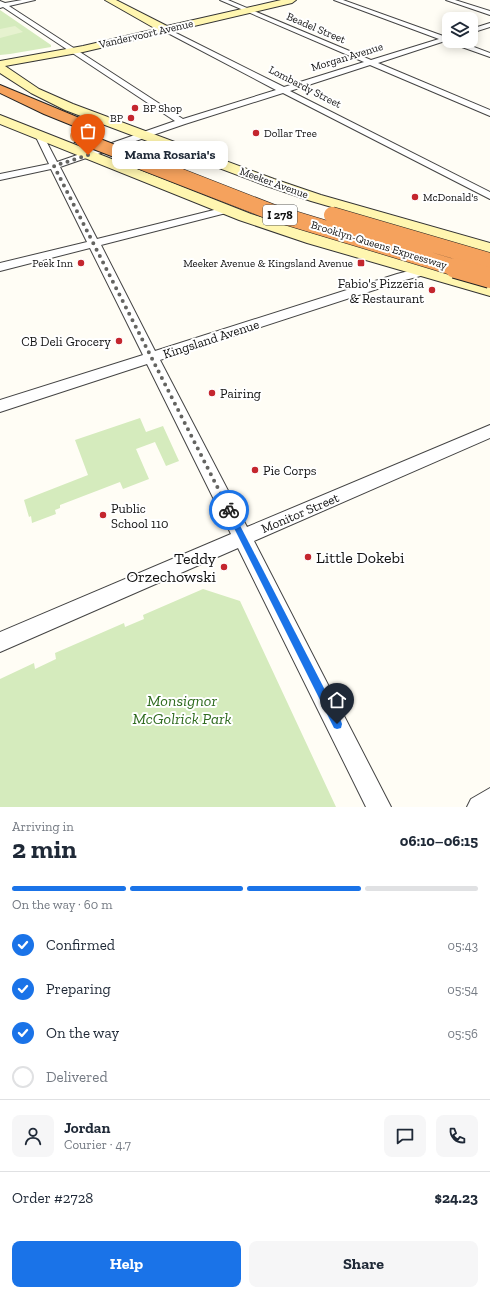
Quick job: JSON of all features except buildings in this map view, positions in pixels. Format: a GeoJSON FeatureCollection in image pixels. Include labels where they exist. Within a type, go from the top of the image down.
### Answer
{"type":"FeatureCollection","features":[{"type":"Feature","properties":{"kind":"highway","name":"Brooklyn-Queens Expressway"},"geometry":{"type":"LineString","coordinates":[[0,89],[43,109],[96,130],[286,201],[490,261]]}},
{"type":"Feature","properties":{"kind":"highway"},"geometry":{"type":"LineString","coordinates":[[23,115],[43,130]]}},
{"type":"Feature","properties":{"kind":"highway","name":"Brooklyn-Queens Expressway"},"geometry":{"type":"LineString","coordinates":[[70,134],[274,213],[490,278]]}},
{"type":"Feature","properties":{"kind":"main road","name":"Lombardy Street"},"geometry":{"type":"LineString","coordinates":[[109,0],[166,30]]}},
{"type":"Feature","properties":{"kind":"main road","name":"Vandervoort Avenue"},"geometry":{"type":"LineString","coordinates":[[0,64],[74,51],[292,0]]}},
{"type":"Feature","properties":{"kind":"main road","name":"Meeker Avenue"},"geometry":{"type":"LineString","coordinates":[[0,68],[23,84],[46,97],[80,112],[316,198],[490,248]]}},
{"type":"Feature","properties":{"kind":"main road"},"geometry":{"type":"LineString","coordinates":[[0,119],[43,130],[88,155],[226,210],[313,239],[490,290]]}},
{"type":"Feature","properties":{"kind":"street"},"geometry":{"type":"LineString","coordinates":[[1,5],[32,0]]}},
{"type":"Feature","properties":{"kind":"street","name":"Beadel Street"},"geometry":{"type":"LineString","coordinates":[[223,0],[490,113]]}},
{"type":"Feature","properties":{"kind":"street"},"geometry":{"type":"LineString","coordinates":[[337,0],[442,38]]}},
{"type":"Feature","properties":{"kind":"street"},"geometry":{"type":"LineString","coordinates":[[449,0],[490,13]]}},
{"type":"Feature","properties":{"kind":"street"},"geometry":{"type":"LineString","coordinates":[[1,5],[182,122]]}},
{"type":"Feature","properties":{"kind":"street"},"geometry":{"type":"LineString","coordinates":[[478,29],[490,25]]}},
{"type":"Feature","properties":{"kind":"street","name":"Lombardy Street"},"geometry":{"type":"LineString","coordinates":[[166,30],[490,196]]}},
{"type":"Feature","properties":{"kind":"street","name":"Morgan Avenue"},"geometry":{"type":"LineString","coordinates":[[0,177],[54,166],[182,122],[371,62],[442,42]]}},
{"type":"Feature","properties":{"kind":"street"},"geometry":{"type":"LineString","coordinates":[[470,48],[490,55]]}},
{"type":"Feature","properties":{"kind":"street"},"geometry":{"type":"LineString","coordinates":[[43,130],[54,166],[379,807]]}},
{"type":"Feature","properties":{"kind":"street"},"geometry":{"type":"LineString","coordinates":[[0,267],[226,210]]}},
{"type":"Feature","properties":{"kind":"street","name":"Kingsland Avenue"},"geometry":{"type":"LineString","coordinates":[[0,406],[421,271],[441,254],[490,248]]}},
{"type":"Feature","properties":{"kind":"street","name":"Monitor Street"},"geometry":{"type":"LineString","coordinates":[[0,642],[490,431]]}},
{"type":"Feature","properties":{"kind":"street"},"geometry":{"type":"LineString","coordinates":[[479,807],[490,800]]}},
{"type":"Feature","properties":{"kind":"green space"},"geometry":{"type":"Polygon","coordinates":[[[0,10],[51,45],[51,47],[0,55],[0,10]]]}},
{"type":"Feature","properties":{"kind":"green space"},"geometry":{"type":"Polygon","coordinates":[[[15,26],[23,32],[0,38],[0,29],[15,26]]]}},
{"type":"Feature","properties":{"kind":"green space"},"geometry":{"type":"Polygon","coordinates":[[[140,418],[146,432],[163,426],[179,461],[166,466],[155,442],[136,449],[149,479],[123,489],[120,482],[60,505],[60,508],[55,510],[56,514],[32,523],[31,516],[29,517],[24,500],[88,475],[75,440],[140,418]]]}},
{"type":"Feature","properties":{"kind":"green space","name":"Monsignor McGolrick Park"},"geometry":{"type":"Polygon","coordinates":[[[203,589],[240,601],[336,807],[0,807],[0,679],[34,663],[35,669],[56,659],[55,653],[124,623],[125,627],[144,619],[143,615],[203,589]]]}},
{"type":"Feature","properties":{"kind":"way so far"},"geometry":{"type":"LineString","coordinates":[[88,155],[54,166],[229,510]]}},
{"type":"Feature","properties":{"kind":"place","name":"BP Shop"},"geometry":{"type":"Point","coordinates":[135,108]}},
{"type":"Feature","properties":{"kind":"place","name":"BP"},"geometry":{"type":"Point","coordinates":[131,118]}},
{"type":"Feature","properties":{"kind":"place","name":"Dollar Tree"},"geometry":{"type":"Point","coordinates":[256,133]}},
{"type":"Feature","properties":{"kind":"place","name":"Mama Rosaria's"},"geometry":{"type":"Point","coordinates":[88,155]}},
{"type":"Feature","properties":{"kind":"place","name":"McDonald's"},"geometry":{"type":"Point","coordinates":[415,197]}},
{"type":"Feature","properties":{"kind":"place","name":"Peek Inn"},"geometry":{"type":"Point","coordinates":[81,263]}},
{"type":"Feature","properties":{"kind":"place","name":"Meeker Avenue & Kingsland Avenue"},"geometry":{"type":"Point","coordinates":[361,263]}},
{"type":"Feature","properties":{"kind":"place","name":"Fabio's Pizzeria & Restaurant"},"geometry":{"type":"Point","coordinates":[432,290]}},
{"type":"Feature","properties":{"kind":"place","name":"CB Deli Grocery"},"geometry":{"type":"Point","coordinates":[119,341]}},
{"type":"Feature","properties":{"kind":"place","name":"Pairing"},"geometry":{"type":"Point","coordinates":[212,393]}},
{"type":"Feature","properties":{"kind":"place","name":"Pie Corps"},"geometry":{"type":"Point","coordinates":[255,470]}},
{"type":"Feature","properties":{"kind":"place","name":"Public School 110"},"geometry":{"type":"Point","coordinates":[103,515]}},
{"type":"Feature","properties":{"kind":"place","name":"Little Dokebi"},"geometry":{"type":"Point","coordinates":[308,557]}},
{"type":"Feature","properties":{"kind":"place","name":"Teddy Orzechowski"},"geometry":{"type":"Point","coordinates":[224,567]}},
{"type":"Feature","properties":{"kind":"route"},"geometry":{"type":"LineString","coordinates":[[229,510],[337,724]]}}]}
